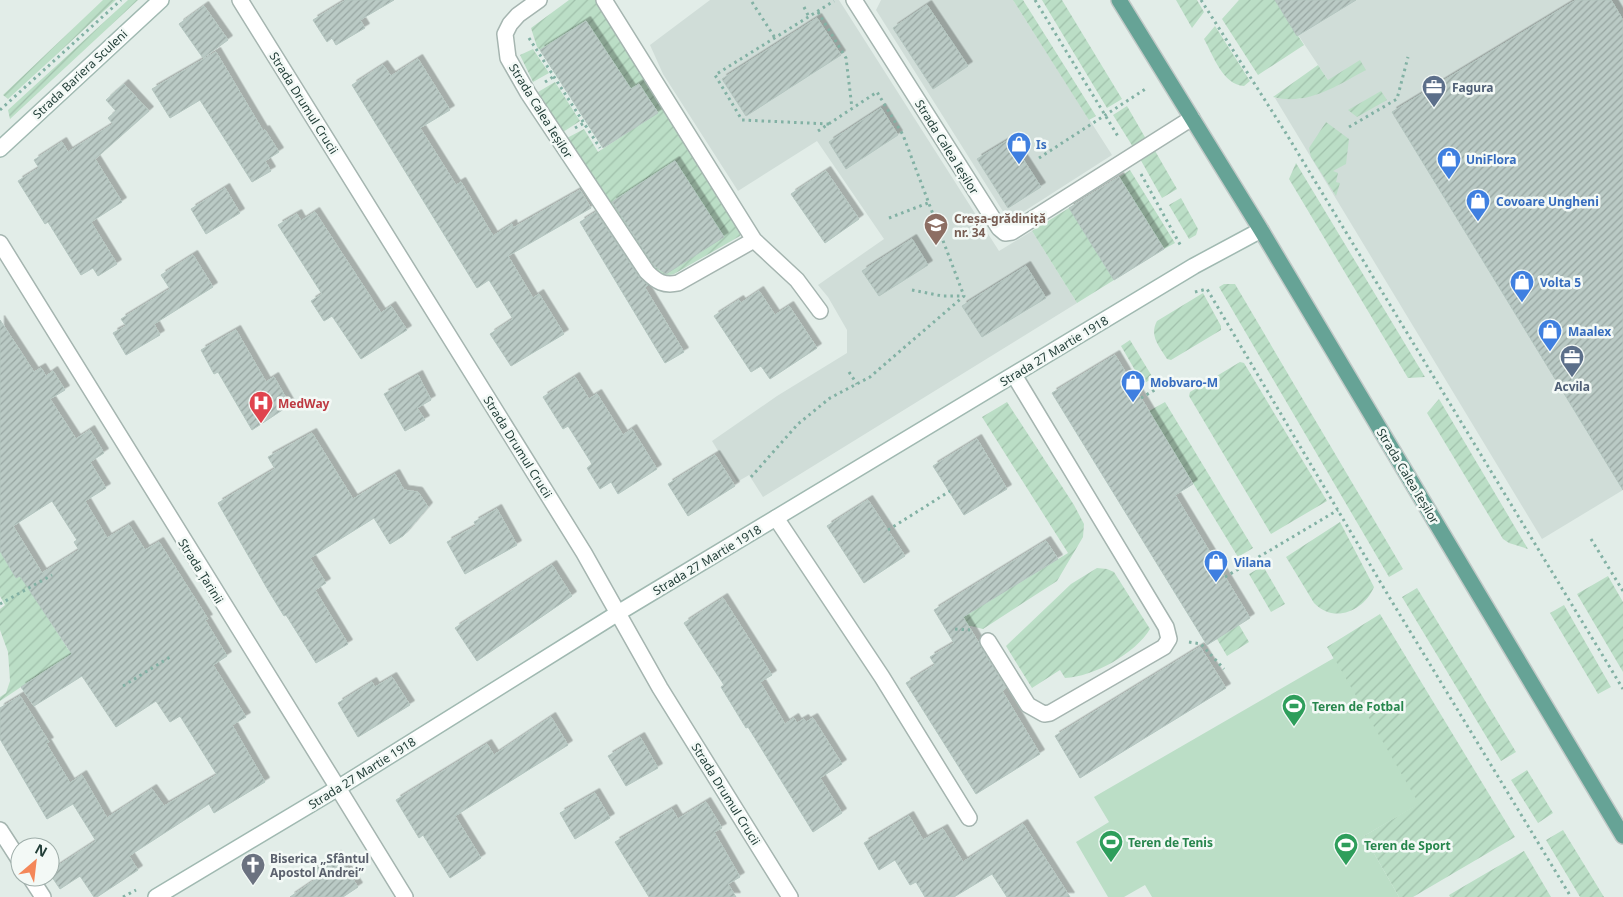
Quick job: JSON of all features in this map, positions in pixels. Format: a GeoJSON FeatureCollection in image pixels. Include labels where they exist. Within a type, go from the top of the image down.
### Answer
{"type":"FeatureCollection","features":[{"type":"Feature","properties":{"kind":"main road","name":"Strada Calea Ieșilor"},"geometry":{"type":"LineString","coordinates":[[1119,0],[1261,230],[1623,836]]}},
{"type":"Feature","properties":{"kind":"street","name":"Strada Bariera Sculeni"},"geometry":{"type":"LineString","coordinates":[[0,149],[161,0]]}},
{"type":"Feature","properties":{"kind":"street","name":"Strada Drumul Crucii"},"geometry":{"type":"LineString","coordinates":[[240,0],[584,554],[660,688],[790,897]]}},
{"type":"Feature","properties":{"kind":"street","name":"Strada Calea Ieșilor"},"geometry":{"type":"LineString","coordinates":[[539,0],[518,15],[505,34],[508,58],[528,93],[623,239],[647,272],[657,282],[669,285],[678,283],[754,240]]}},
{"type":"Feature","properties":{"kind":"street"},"geometry":{"type":"LineString","coordinates":[[604,0],[754,240],[797,280],[820,311]]}},
{"type":"Feature","properties":{"kind":"street","name":"Strada Calea Ieșilor"},"geometry":{"type":"LineString","coordinates":[[854,0],[999,228],[1005,233],[1012,232],[1192,118]]}},
{"type":"Feature","properties":{"kind":"street","name":"Strada 27 Martie 1918"},"geometry":{"type":"LineString","coordinates":[[156,897],[338,788],[618,613],[1186,271],[1261,230]]}},
{"type":"Feature","properties":{"kind":"street","name":"Strada Țarinii"},"geometry":{"type":"LineString","coordinates":[[0,243],[147,484],[405,897]]}},
{"type":"Feature","properties":{"kind":"street"},"geometry":{"type":"LineString","coordinates":[[988,641],[1028,705],[1044,714],[1050,713],[1164,647],[1169,639],[1166,627],[1014,375]]}},
{"type":"Feature","properties":{"kind":"street"},"geometry":{"type":"LineString","coordinates":[[776,518],[882,677],[969,818]]}},
{"type":"Feature","properties":{"kind":"street"},"geometry":{"type":"LineString","coordinates":[[0,830],[10,846]]}},
{"type":"Feature","properties":{"kind":"path"},"geometry":{"type":"LineString","coordinates":[[0,110],[121,0]]}},
{"type":"Feature","properties":{"kind":"path"},"geometry":{"type":"LineString","coordinates":[[829,124],[742,120],[715,75],[836,0]]}},
{"type":"Feature","properties":{"kind":"path"},"geometry":{"type":"LineString","coordinates":[[1035,0],[1105,114],[1183,248]]}},
{"type":"Feature","properties":{"kind":"path"},"geometry":{"type":"LineString","coordinates":[[1201,0],[1284,130],[1621,682],[1623,689]]}},
{"type":"Feature","properties":{"kind":"path"},"geometry":{"type":"LineString","coordinates":[[752,2],[775,38]]}},
{"type":"Feature","properties":{"kind":"path"},"geometry":{"type":"LineString","coordinates":[[804,7],[810,16]]}},
{"type":"Feature","properties":{"kind":"path"},"geometry":{"type":"LineString","coordinates":[[818,12],[846,58],[852,108]]}},
{"type":"Feature","properties":{"kind":"path"},"geometry":{"type":"LineString","coordinates":[[518,15],[533,46],[585,122],[600,148]]}},
{"type":"Feature","properties":{"kind":"path"},"geometry":{"type":"LineString","coordinates":[[1349,127],[1397,99],[1408,57]]}},
{"type":"Feature","properties":{"kind":"path"},"geometry":{"type":"LineString","coordinates":[[1039,158],[1166,76]]}},
{"type":"Feature","properties":{"kind":"path"},"geometry":{"type":"LineString","coordinates":[[818,131],[877,92],[902,135],[964,296]]}},
{"type":"Feature","properties":{"kind":"path"},"geometry":{"type":"LineString","coordinates":[[889,218],[928,204]]}},
{"type":"Feature","properties":{"kind":"path"},"geometry":{"type":"LineString","coordinates":[[1207,289],[1571,897]]}},
{"type":"Feature","properties":{"kind":"path"},"geometry":{"type":"LineString","coordinates":[[912,290],[942,296],[964,296]]}},
{"type":"Feature","properties":{"kind":"path"},"geometry":{"type":"LineString","coordinates":[[751,477],[798,424],[830,398],[870,377],[964,296]]}},
{"type":"Feature","properties":{"kind":"path"},"geometry":{"type":"LineString","coordinates":[[849,372],[857,384]]}},
{"type":"Feature","properties":{"kind":"path"},"geometry":{"type":"LineString","coordinates":[[1141,398],[1168,382]]}},
{"type":"Feature","properties":{"kind":"path"},"geometry":{"type":"LineString","coordinates":[[888,530],[950,491]]}},
{"type":"Feature","properties":{"kind":"path"},"geometry":{"type":"LineString","coordinates":[[1225,577],[1338,510]]}},
{"type":"Feature","properties":{"kind":"path"},"geometry":{"type":"LineString","coordinates":[[1591,539],[1623,592]]}},
{"type":"Feature","properties":{"kind":"path"},"geometry":{"type":"LineString","coordinates":[[1,602],[52,575]]}},
{"type":"Feature","properties":{"kind":"path"},"geometry":{"type":"LineString","coordinates":[[1169,639],[1201,644],[1224,669]]}},
{"type":"Feature","properties":{"kind":"path"},"geometry":{"type":"LineString","coordinates":[[123,686],[170,657]]}},
{"type":"Feature","properties":{"kind":"shaded area","name":"Creșa-grădiniță nr. 34"},"geometry":{"type":"Polygon","coordinates":[[[710,0],[839,0],[999,251],[1032,231],[1077,303],[763,497],[749,475],[737,482],[712,441],[777,396],[847,353],[847,330],[828,297],[818,285],[884,239],[817,141],[738,191],[663,74],[650,45],[710,0]]]}},
{"type":"Feature","properties":{"kind":"shaded area"},"geometry":{"type":"Polygon","coordinates":[[[881,0],[1013,0],[1112,155],[1009,221],[876,10],[881,0]]]}},
{"type":"Feature","properties":{"kind":"shaded area"},"geometry":{"type":"Polygon","coordinates":[[[1275,0],[1623,0],[1623,490],[1542,539],[1275,98],[1301,99],[1328,80],[1275,0]]]}},
{"type":"Feature","properties":{"kind":"green space"},"geometry":{"type":"Polygon","coordinates":[[[103,0],[116,0],[8,99],[3,95],[103,0]]]}},
{"type":"Feature","properties":{"kind":"green space"},"geometry":{"type":"Polygon","coordinates":[[[128,0],[138,0],[10,119],[8,110],[128,0]]]}},
{"type":"Feature","properties":{"kind":"green space"},"geometry":{"type":"Polygon","coordinates":[[[569,0],[598,0],[741,227],[740,236],[674,274],[665,276],[651,266],[634,239],[649,229],[675,161],[626,193],[642,218],[624,228],[567,138],[584,129],[598,152],[658,112],[639,84],[631,89],[586,21],[540,50],[537,47],[531,28],[569,0]]]}},
{"type":"Feature","properties":{"kind":"green space"},"geometry":{"type":"Polygon","coordinates":[[[1013,0],[1023,0],[1096,116],[1089,120],[1013,0]]]}},
{"type":"Feature","properties":{"kind":"green space"},"geometry":{"type":"Polygon","coordinates":[[[1042,0],[1062,0],[1122,99],[1107,108],[1042,0]]]}},
{"type":"Feature","properties":{"kind":"green space"},"geometry":{"type":"Polygon","coordinates":[[[1176,0],[1197,0],[1204,12],[1192,28],[1176,0]]]}},
{"type":"Feature","properties":{"kind":"green space"},"geometry":{"type":"Polygon","coordinates":[[[1239,0],[1275,0],[1304,45],[1258,75],[1222,19],[1239,0]]]}},
{"type":"Feature","properties":{"kind":"green space"},"geometry":{"type":"Polygon","coordinates":[[[1215,26],[1250,81],[1244,86],[1237,84],[1224,75],[1204,39],[1215,26]]]}},
{"type":"Feature","properties":{"kind":"green space"},"geometry":{"type":"Polygon","coordinates":[[[533,49],[549,73],[533,82],[520,55],[533,49]]]}},
{"type":"Feature","properties":{"kind":"green space"},"geometry":{"type":"Polygon","coordinates":[[[1360,60],[1366,70],[1333,88],[1310,97],[1298,99],[1273,97],[1318,65],[1328,80],[1360,60]]]}},
{"type":"Feature","properties":{"kind":"green space"},"geometry":{"type":"Polygon","coordinates":[[[555,82],[580,121],[563,132],[538,92],[555,82]]]}},
{"type":"Feature","properties":{"kind":"green space"},"geometry":{"type":"Polygon","coordinates":[[[1381,91],[1387,100],[1357,117],[1348,110],[1381,91]]]}},
{"type":"Feature","properties":{"kind":"green space"},"geometry":{"type":"Polygon","coordinates":[[[1127,106],[1146,139],[1133,147],[1113,115],[1127,106]]]}},
{"type":"Feature","properties":{"kind":"green space"},"geometry":{"type":"Polygon","coordinates":[[[1326,122],[1349,139],[1346,164],[1333,171],[1338,173],[1336,182],[1340,183],[1336,196],[1311,157],[1309,148],[1326,122]]]}},
{"type":"Feature","properties":{"kind":"green space"},"geometry":{"type":"Polygon","coordinates":[[[1154,149],[1177,189],[1162,198],[1139,157],[1154,149]]]}},
{"type":"Feature","properties":{"kind":"green space"},"geometry":{"type":"Polygon","coordinates":[[[1296,163],[1425,377],[1408,378],[1289,179],[1296,163]]]}},
{"type":"Feature","properties":{"kind":"green space"},"geometry":{"type":"Polygon","coordinates":[[[1130,170],[1175,243],[1164,249],[1119,177],[1130,170]]]}},
{"type":"Feature","properties":{"kind":"green space"},"geometry":{"type":"Polygon","coordinates":[[[1181,198],[1198,229],[1196,235],[1189,239],[1169,205],[1181,198]]]}},
{"type":"Feature","properties":{"kind":"green space"},"geometry":{"type":"Polygon","coordinates":[[[1069,208],[1114,280],[1077,303],[1032,231],[1069,208]]]}},
{"type":"Feature","properties":{"kind":"green space"},"geometry":{"type":"Polygon","coordinates":[[[1224,284],[1235,284],[1403,569],[1389,577],[1219,287],[1224,284]]]}},
{"type":"Feature","properties":{"kind":"green space"},"geometry":{"type":"Polygon","coordinates":[[[1203,293],[1221,326],[1221,330],[1171,360],[1167,359],[1158,345],[1155,336],[1154,331],[1157,321],[1203,293]]]}},
{"type":"Feature","properties":{"kind":"green space"},"geometry":{"type":"Polygon","coordinates":[[[1130,340],[1153,378],[1143,384],[1121,346],[1130,340]]]}},
{"type":"Feature","properties":{"kind":"green space"},"geometry":{"type":"Polygon","coordinates":[[[1240,362],[1244,363],[1327,501],[1271,534],[1189,396],[1190,392],[1240,362]]]}},
{"type":"Feature","properties":{"kind":"green space"},"geometry":{"type":"Polygon","coordinates":[[[1439,399],[1528,549],[1503,539],[1427,413],[1439,399]]]}},
{"type":"Feature","properties":{"kind":"green space"},"geometry":{"type":"Polygon","coordinates":[[[1007,402],[1074,505],[1084,524],[1083,537],[1057,581],[983,629],[971,626],[945,628],[1068,553],[982,417],[1007,402]]]}},
{"type":"Feature","properties":{"kind":"green space"},"geometry":{"type":"Polygon","coordinates":[[[1165,402],[1253,548],[1238,557],[1149,411],[1165,402]]]}},
{"type":"Feature","properties":{"kind":"green space"},"geometry":{"type":"Polygon","coordinates":[[[1340,522],[1374,587],[1363,603],[1356,608],[1348,612],[1330,613],[1314,603],[1286,557],[1340,522]]]}},
{"type":"Feature","properties":{"kind":"green space"},"geometry":{"type":"Polygon","coordinates":[[[0,551],[16,578],[31,569],[31,592],[68,649],[82,655],[51,667],[0,701],[0,697],[6,693],[10,681],[8,652],[0,630],[0,609],[5,605],[0,596],[0,551]]]}},
{"type":"Feature","properties":{"kind":"green space"},"geometry":{"type":"Polygon","coordinates":[[[1263,566],[1285,604],[1271,612],[1249,574],[1263,566]]]}},
{"type":"Feature","properties":{"kind":"green space"},"geometry":{"type":"Polygon","coordinates":[[[1097,568],[1114,572],[1150,629],[1135,647],[1101,668],[1076,677],[1065,678],[1060,670],[1032,688],[1006,646],[1071,584],[1097,568]]]}},
{"type":"Feature","properties":{"kind":"green space"},"geometry":{"type":"Polygon","coordinates":[[[1608,576],[1623,602],[1623,672],[1577,594],[1608,576]]]}},
{"type":"Feature","properties":{"kind":"green space"},"geometry":{"type":"Polygon","coordinates":[[[1417,588],[1516,752],[1501,761],[1402,597],[1417,588]]]}},
{"type":"Feature","properties":{"kind":"green space"},"geometry":{"type":"Polygon","coordinates":[[[1564,605],[1611,687],[1598,694],[1550,613],[1564,605]]]}},
{"type":"Feature","properties":{"kind":"green space"},"geometry":{"type":"Polygon","coordinates":[[[1380,614],[1515,837],[1413,897],[1399,897],[1364,836],[1418,804],[1327,647],[1380,614]]]}},
{"type":"Feature","properties":{"kind":"green space"},"geometry":{"type":"Polygon","coordinates":[[[1239,625],[1249,642],[1227,656],[1217,639],[1239,625]]]}},
{"type":"Feature","properties":{"kind":"green space","name":"Teren de Fotbal"},"geometry":{"type":"Polygon","coordinates":[[[1334,658],[1419,804],[1364,836],[1399,897],[1152,897],[1145,885],[1124,897],[1108,897],[1076,842],[1109,822],[1094,797],[1334,658]]]}},
{"type":"Feature","properties":{"kind":"green space"},"geometry":{"type":"Polygon","coordinates":[[[1527,770],[1553,813],[1538,823],[1511,780],[1527,770]]]}},
{"type":"Feature","properties":{"kind":"green space"},"geometry":{"type":"Polygon","coordinates":[[[1563,830],[1604,897],[1580,897],[1546,840],[1563,830]]]}},
{"type":"Feature","properties":{"kind":"green space"},"geometry":{"type":"Polygon","coordinates":[[[1524,851],[1551,897],[1450,897],[1449,895],[1524,851]]]}},
{"type":"Feature","properties":{"kind":"building"},"geometry":{"type":"Polygon","coordinates":[[[346,0],[394,0],[360,20],[365,28],[336,45],[332,38],[327,42],[313,20],[346,0]]]}},
{"type":"Feature","properties":{"kind":"building"},"geometry":{"type":"Polygon","coordinates":[[[1275,0],[1356,0],[1297,36],[1275,0]]]}},
{"type":"Feature","properties":{"kind":"building"},"geometry":{"type":"Polygon","coordinates":[[[1576,0],[1611,0],[1623,20],[1623,490],[1392,112],[1576,0]]]}},
{"type":"Feature","properties":{"kind":"building"},"geometry":{"type":"Polygon","coordinates":[[[927,5],[968,66],[933,89],[893,28],[927,5]]]}},
{"type":"Feature","properties":{"kind":"building"},"geometry":{"type":"Polygon","coordinates":[[[204,6],[228,40],[203,58],[179,24],[204,6]]]}},
{"type":"Feature","properties":{"kind":"building"},"geometry":{"type":"Polygon","coordinates":[[[817,18],[841,55],[746,116],[722,79],[817,18]]]}},
{"type":"Feature","properties":{"kind":"building"},"geometry":{"type":"Polygon","coordinates":[[[586,21],[631,89],[639,84],[658,113],[603,148],[540,50],[586,21]]]}},
{"type":"Feature","properties":{"kind":"building"},"geometry":{"type":"Polygon","coordinates":[[[216,52],[263,131],[265,130],[279,152],[265,161],[271,171],[252,182],[200,100],[170,118],[152,89],[216,52]]]}},
{"type":"Feature","properties":{"kind":"building"},"geometry":{"type":"Polygon","coordinates":[[[418,59],[450,110],[420,128],[456,185],[461,182],[493,236],[512,224],[513,228],[580,190],[591,208],[508,256],[533,298],[539,294],[564,334],[511,366],[490,334],[513,319],[489,280],[477,288],[352,85],[383,65],[391,76],[418,59]]]}},
{"type":"Feature","properties":{"kind":"building"},"geometry":{"type":"Polygon","coordinates":[[[124,84],[149,111],[95,159],[122,202],[91,222],[117,264],[98,276],[93,268],[81,275],[48,222],[45,224],[18,181],[39,168],[34,160],[62,142],[68,152],[113,124],[108,118],[116,111],[106,100],[124,84]]]}},
{"type":"Feature","properties":{"kind":"building"},"geometry":{"type":"Polygon","coordinates":[[[881,108],[898,135],[846,169],[829,142],[881,108]]]}},
{"type":"Feature","properties":{"kind":"building"},"geometry":{"type":"Polygon","coordinates":[[[1010,139],[1041,187],[1008,208],[977,159],[1010,139]]]}},
{"type":"Feature","properties":{"kind":"building"},"geometry":{"type":"Polygon","coordinates":[[[675,161],[724,237],[666,274],[654,266],[612,202],[675,161]]]}},
{"type":"Feature","properties":{"kind":"building"},"geometry":{"type":"Polygon","coordinates":[[[826,171],[859,219],[825,243],[791,194],[826,171]]]}},
{"type":"Feature","properties":{"kind":"building"},"geometry":{"type":"Polygon","coordinates":[[[1119,177],[1164,249],[1114,280],[1069,208],[1119,177]]]}},
{"type":"Feature","properties":{"kind":"building"},"geometry":{"type":"Polygon","coordinates":[[[225,188],[240,213],[206,234],[191,209],[225,188]]]}},
{"type":"Feature","properties":{"kind":"building"},"geometry":{"type":"Polygon","coordinates":[[[315,212],[381,313],[391,306],[407,330],[361,359],[332,316],[324,321],[311,301],[322,294],[278,225],[297,214],[301,221],[315,212]]]}},
{"type":"Feature","properties":{"kind":"building"},"geometry":{"type":"Polygon","coordinates":[[[596,212],[639,277],[648,285],[645,288],[684,352],[665,363],[580,222],[596,212]]]}},
{"type":"Feature","properties":{"kind":"building"},"geometry":{"type":"Polygon","coordinates":[[[912,239],[928,265],[879,296],[862,271],[912,239]]]}},
{"type":"Feature","properties":{"kind":"building"},"geometry":{"type":"Polygon","coordinates":[[[193,255],[213,287],[154,324],[160,335],[126,355],[113,333],[126,326],[121,319],[170,289],[161,275],[193,255]]]}},
{"type":"Feature","properties":{"kind":"building"},"geometry":{"type":"Polygon","coordinates":[[[1026,266],[1046,298],[982,337],[962,306],[1026,266]]]}},
{"type":"Feature","properties":{"kind":"building"},"geometry":{"type":"Polygon","coordinates":[[[759,291],[775,315],[789,306],[817,348],[770,379],[761,366],[751,372],[714,316],[739,300],[741,303],[759,291]]]}},
{"type":"Feature","properties":{"kind":"building"},"geometry":{"type":"Polygon","coordinates":[[[0,320],[34,372],[41,368],[46,376],[53,371],[65,390],[50,399],[76,439],[90,430],[104,453],[90,462],[106,488],[85,501],[107,538],[129,525],[145,550],[159,542],[208,619],[205,620],[227,656],[213,665],[246,717],[232,725],[265,782],[214,813],[209,804],[129,856],[138,870],[97,897],[94,897],[80,876],[60,889],[59,887],[60,864],[96,841],[73,804],[47,819],[0,739],[0,708],[20,696],[49,742],[46,743],[70,783],[82,775],[107,818],[152,789],[164,806],[217,775],[180,716],[170,722],[156,701],[116,727],[82,676],[34,706],[21,687],[72,654],[20,576],[16,578],[0,551],[0,320]],[[52,501],[13,526],[42,573],[79,550],[74,542],[77,540],[52,501]]]}},
{"type":"Feature","properties":{"kind":"building"},"geometry":{"type":"Polygon","coordinates":[[[236,330],[266,382],[274,377],[290,405],[252,430],[218,372],[214,374],[201,350],[236,330]]]}},
{"type":"Feature","properties":{"kind":"building"},"geometry":{"type":"Polygon","coordinates":[[[1115,355],[1193,484],[1175,495],[1250,618],[1207,645],[1052,393],[1115,355]]]}},
{"type":"Feature","properties":{"kind":"building"},"geometry":{"type":"Polygon","coordinates":[[[418,375],[431,400],[417,408],[425,420],[405,431],[384,394],[418,375]]]}},
{"type":"Feature","properties":{"kind":"building"},"geometry":{"type":"Polygon","coordinates":[[[575,377],[589,399],[597,394],[623,435],[632,429],[657,469],[618,494],[611,482],[600,489],[587,468],[592,464],[568,426],[563,429],[543,397],[575,377]]]}},
{"type":"Feature","properties":{"kind":"building"},"geometry":{"type":"Polygon","coordinates":[[[312,433],[353,499],[395,474],[404,490],[418,492],[428,507],[403,536],[390,544],[374,518],[310,558],[326,583],[315,590],[348,644],[316,663],[268,590],[218,503],[275,469],[268,457],[312,433]]]}},
{"type":"Feature","properties":{"kind":"building"},"geometry":{"type":"Polygon","coordinates":[[[977,439],[1007,489],[964,515],[933,466],[977,439]]]}},
{"type":"Feature","properties":{"kind":"building"},"geometry":{"type":"Polygon","coordinates":[[[715,455],[735,486],[688,516],[668,484],[715,455]]]}},
{"type":"Feature","properties":{"kind":"building"},"geometry":{"type":"Polygon","coordinates":[[[868,500],[905,556],[864,583],[827,526],[868,500]]]}},
{"type":"Feature","properties":{"kind":"building"},"geometry":{"type":"Polygon","coordinates":[[[497,509],[517,545],[465,574],[447,542],[476,526],[474,522],[497,509]]]}},
{"type":"Feature","properties":{"kind":"building"},"geometry":{"type":"Polygon","coordinates":[[[1046,541],[1058,559],[963,617],[1006,688],[1002,691],[1040,754],[976,794],[906,683],[935,665],[930,657],[954,643],[934,610],[1046,541]]]}},
{"type":"Feature","properties":{"kind":"building"},"geometry":{"type":"Polygon","coordinates":[[[552,565],[572,596],[477,661],[455,628],[552,565]]]}},
{"type":"Feature","properties":{"kind":"building"},"geometry":{"type":"Polygon","coordinates":[[[723,598],[772,675],[760,682],[785,724],[794,718],[797,723],[804,719],[806,722],[813,718],[842,764],[820,778],[842,813],[813,832],[748,727],[746,728],[721,687],[724,685],[684,623],[723,598]]]}},
{"type":"Feature","properties":{"kind":"building"},"geometry":{"type":"Polygon","coordinates":[[[1200,647],[1226,688],[1080,778],[1055,736],[1200,647]]]}},
{"type":"Feature","properties":{"kind":"building"},"geometry":{"type":"Polygon","coordinates":[[[392,677],[410,705],[358,737],[338,703],[372,682],[375,687],[392,677]]]}},
{"type":"Feature","properties":{"kind":"building"},"geometry":{"type":"Polygon","coordinates":[[[551,717],[568,745],[455,816],[481,858],[450,878],[423,835],[419,838],[396,800],[487,744],[494,755],[551,717]]]}},
{"type":"Feature","properties":{"kind":"building"},"geometry":{"type":"Polygon","coordinates":[[[640,737],[658,768],[626,786],[608,756],[640,737]]]}},
{"type":"Feature","properties":{"kind":"building"},"geometry":{"type":"Polygon","coordinates":[[[595,793],[610,818],[575,839],[560,813],[595,793]]]}},
{"type":"Feature","properties":{"kind":"building"},"geometry":{"type":"Polygon","coordinates":[[[706,802],[722,828],[714,832],[740,877],[728,884],[736,897],[649,897],[615,842],[672,809],[678,819],[706,802]]]}},
{"type":"Feature","properties":{"kind":"building"},"geometry":{"type":"Polygon","coordinates":[[[909,816],[923,840],[943,829],[963,862],[1023,824],[1070,897],[1007,897],[992,874],[954,897],[925,897],[916,882],[910,885],[895,860],[879,870],[864,843],[909,816]]]}},
{"type":"Feature","properties":{"kind":"building"},"geometry":{"type":"Polygon","coordinates":[[[337,855],[358,887],[343,897],[290,897],[315,880],[310,872],[337,855]]]}},
{"type":"Feature","properties":{"kind":"place","name":"Fagura"},"geometry":{"type":"Point","coordinates":[1434,108]}},
{"type":"Feature","properties":{"kind":"place","name":"Is"},"geometry":{"type":"Point","coordinates":[1019,165]}},
{"type":"Feature","properties":{"kind":"place","name":"UniFlora"},"geometry":{"type":"Point","coordinates":[1449,180]}},
{"type":"Feature","properties":{"kind":"place","name":"Covoare Ungheni"},"geometry":{"type":"Point","coordinates":[1478,222]}},
{"type":"Feature","properties":{"kind":"place","name":"Creșa-grădiniță nr. 34"},"geometry":{"type":"Point","coordinates":[936,246]}},
{"type":"Feature","properties":{"kind":"place","name":"Volta 5"},"geometry":{"type":"Point","coordinates":[1522,303]}},
{"type":"Feature","properties":{"kind":"place","name":"Maalex"},"geometry":{"type":"Point","coordinates":[1550,352]}},
{"type":"Feature","properties":{"kind":"place","name":"Acvila"},"geometry":{"type":"Point","coordinates":[1572,378]}},
{"type":"Feature","properties":{"kind":"place","name":"Mobvaro-M"},"geometry":{"type":"Point","coordinates":[1133,403]}},
{"type":"Feature","properties":{"kind":"place","name":"MedWay"},"geometry":{"type":"Point","coordinates":[261,424]}},
{"type":"Feature","properties":{"kind":"place","name":"Vilana"},"geometry":{"type":"Point","coordinates":[1216,583]}},
{"type":"Feature","properties":{"kind":"place","name":"Teren de Fotbal"},"geometry":{"type":"Point","coordinates":[1294,727]}},
{"type":"Feature","properties":{"kind":"place","name":"Teren de Tenis"},"geometry":{"type":"Point","coordinates":[1111,863]}},
{"type":"Feature","properties":{"kind":"place","name":"Teren de Sport"},"geometry":{"type":"Point","coordinates":[1346,866]}},
{"type":"Feature","properties":{"kind":"place","name":"Biserica „Sfântul Apostol Andrei”"},"geometry":{"type":"Point","coordinates":[253,886]}}]}
